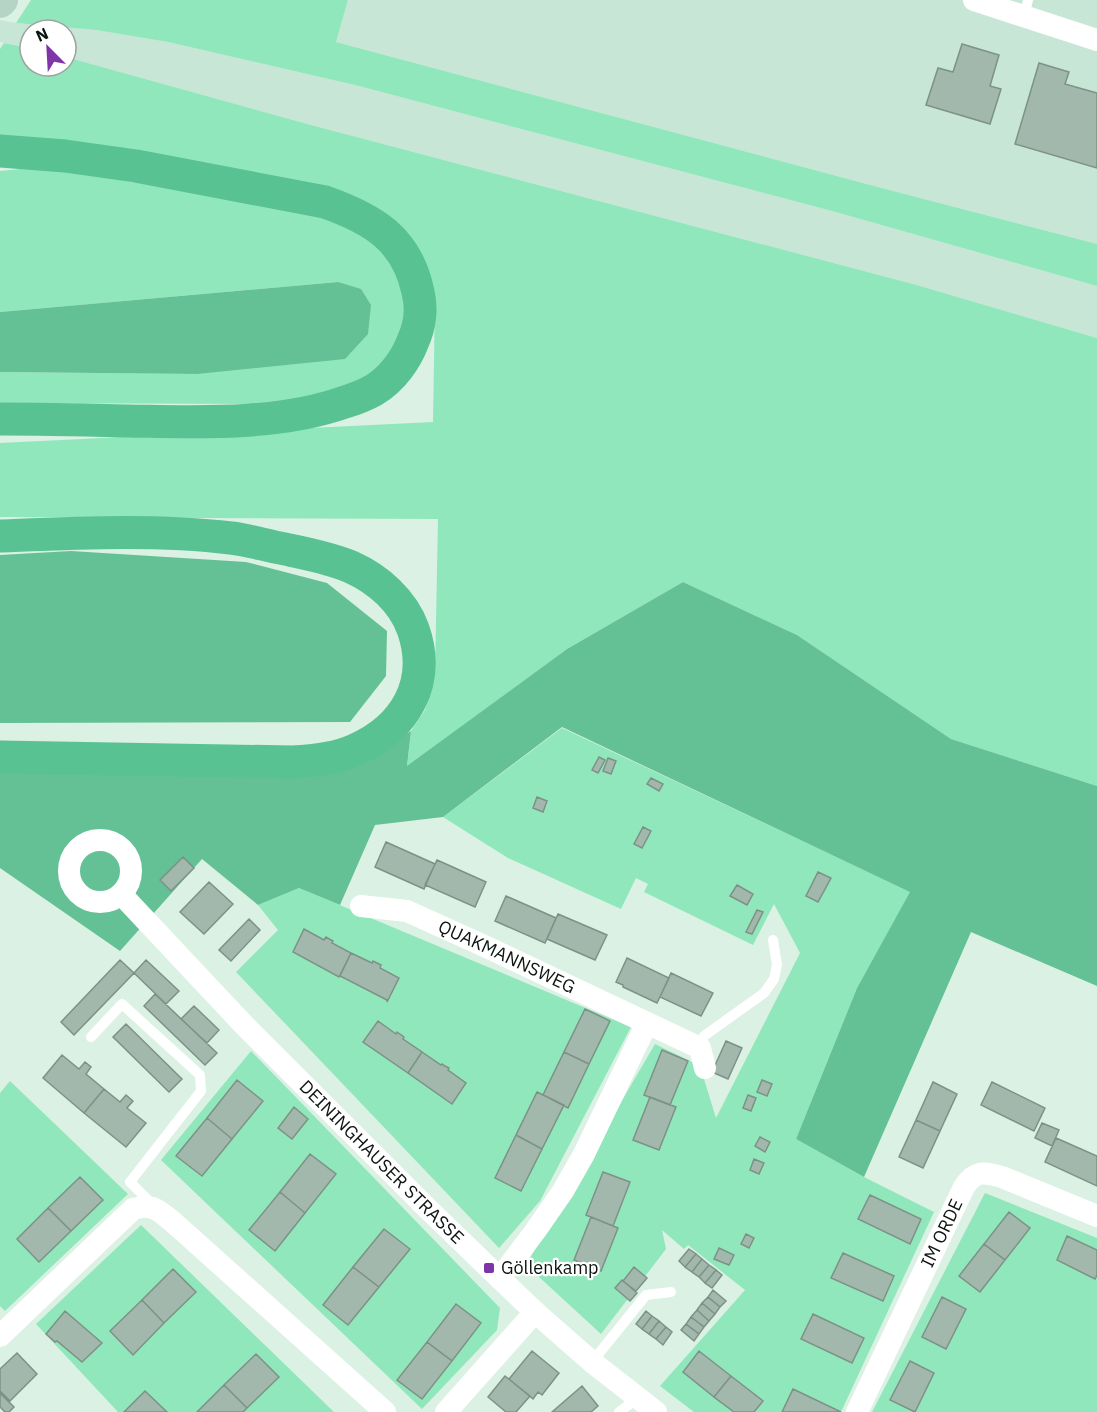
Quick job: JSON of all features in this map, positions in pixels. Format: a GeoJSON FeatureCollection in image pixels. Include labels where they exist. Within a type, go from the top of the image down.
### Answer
{"type":"FeatureCollection","features":[{"type":"Feature","properties":{"kind":"highway"},"geometry":{"type":"LineString","coordinates":[[0,419],[164,422],[247,420],[287,417],[322,410],[375,390],[391,376],[408,356],[421,312],[419,293],[406,257],[393,240],[353,212],[326,202],[136,165],[65,156],[2,153]]}},
{"type":"Feature","properties":{"kind":"highway"},"geometry":{"type":"LineString","coordinates":[[0,536],[144,533],[233,538],[319,557],[351,567],[382,586],[399,603],[410,621],[418,643],[420,667],[415,691],[408,705],[387,730],[353,751],[332,757],[292,762],[0,757]]}},
{"type":"Feature","properties":{"kind":"street"},"geometry":{"type":"LineString","coordinates":[[974,0],[1026,8],[1097,40]]}},
{"type":"Feature","properties":{"kind":"street","name":"DEININGHAUSER STRASSE"},"geometry":{"type":"LineString","coordinates":[[121,894],[245,1026],[426,1207],[535,1312],[592,1362],[656,1412]]}},
{"type":"Feature","properties":{"kind":"street","name":"QUAKMANNSWEG"},"geometry":{"type":"LineString","coordinates":[[361,906],[407,911],[647,1023],[702,1058]]}},
{"type":"Feature","properties":{"kind":"street"},"geometry":{"type":"LineString","coordinates":[[500,1278],[563,1191],[584,1154],[647,1023]]}},
{"type":"Feature","properties":{"kind":"street","name":"IM ORDE"},"geometry":{"type":"LineString","coordinates":[[857,1412],[964,1187],[970,1179],[980,1173],[1002,1176],[1097,1216]]}},
{"type":"Feature","properties":{"kind":"street"},"geometry":{"type":"LineString","coordinates":[[2,1331],[133,1209],[144,1205],[158,1209],[385,1412]]}},
{"type":"Feature","properties":{"kind":"street"},"geometry":{"type":"LineString","coordinates":[[446,1412],[535,1312]]}},
{"type":"Feature","properties":{"kind":"lane"},"geometry":{"type":"LineString","coordinates":[[702,1058],[704,1036],[764,993],[774,979],[777,965],[773,940]]}},
{"type":"Feature","properties":{"kind":"lane"},"geometry":{"type":"LineString","coordinates":[[91,1037],[122,1004],[200,1075],[201,1091],[130,1182],[158,1209]]}},
{"type":"Feature","properties":{"kind":"lane"},"geometry":{"type":"LineString","coordinates":[[592,1362],[646,1295],[671,1292]]}},
{"type":"Feature","properties":{"kind":"lane"},"geometry":{"type":"LineString","coordinates":[[620,1412],[638,1398]]}},
{"type":"Feature","properties":{"kind":"shaded area"},"geometry":{"type":"Polygon","coordinates":[[[348,0],[1097,0],[1097,244],[336,42],[348,0]]]}},
{"type":"Feature","properties":{"kind":"shaded area"},"geometry":{"type":"Polygon","coordinates":[[[0,20],[18,23],[18,46],[0,42],[0,20]]]}},
{"type":"Feature","properties":{"kind":"shaded area"},"geometry":{"type":"Polygon","coordinates":[[[78,28],[168,42],[359,86],[832,211],[1097,286],[1097,338],[913,284],[311,125],[78,60],[78,28]]]}},
{"type":"Feature","properties":{"kind":"green space"},"geometry":{"type":"Polygon","coordinates":[[[31,0],[348,0],[336,42],[1097,244],[1097,286],[832,211],[359,86],[168,42],[78,28],[78,18],[19,18],[31,0]]]}},
{"type":"Feature","properties":{"kind":"green space"},"geometry":{"type":"Polygon","coordinates":[[[4,43],[18,46],[18,78],[78,78],[78,60],[311,125],[913,284],[1097,338],[1097,786],[951,739],[797,635],[683,582],[567,649],[407,767],[411,731],[425,710],[435,673],[438,519],[0,517],[0,443],[433,422],[435,299],[409,239],[0,141],[0,49],[4,43]]]}},
{"type":"Feature","properties":{"kind":"green space"},"geometry":{"type":"Polygon","coordinates":[[[66,170],[311,213],[352,226],[380,244],[403,274],[408,327],[376,373],[348,388],[277,404],[0,403],[0,372],[197,374],[338,282],[0,312],[0,171],[66,170]]]}},
{"type":"Feature","properties":{"kind":"green space"},"geometry":{"type":"Polygon","coordinates":[[[338,282],[361,289],[371,305],[368,334],[345,359],[197,374],[0,372],[0,312],[338,282]]]}},
{"type":"Feature","properties":{"kind":"green space"},"geometry":{"type":"Polygon","coordinates":[[[71,551],[246,562],[327,583],[387,631],[386,676],[350,722],[0,723],[0,555],[71,551]]]}},
{"type":"Feature","properties":{"kind":"green space"},"geometry":{"type":"Polygon","coordinates":[[[683,582],[797,635],[951,739],[1097,786],[1097,986],[971,932],[864,1177],[796,1139],[857,988],[910,892],[562,727],[443,817],[375,825],[340,905],[299,888],[258,905],[202,859],[120,951],[0,868],[0,766],[358,762],[411,731],[407,766],[567,649],[683,582]]]}},
{"type":"Feature","properties":{"kind":"green space"},"geometry":{"type":"Polygon","coordinates":[[[562,728],[911,892],[857,988],[796,1139],[934,1212],[841,1412],[694,1412],[660,1386],[745,1290],[688,1245],[684,1249],[662,1230],[666,1249],[601,1334],[526,1265],[655,1044],[700,1066],[716,1118],[800,953],[774,904],[753,945],[644,892],[648,884],[636,878],[621,909],[508,858],[443,817],[562,728]]]}},
{"type":"Feature","properties":{"kind":"green space"},"geometry":{"type":"Polygon","coordinates":[[[299,888],[631,1027],[540,1201],[499,1248],[236,972],[278,930],[258,905],[299,888]]]}},
{"type":"Feature","properties":{"kind":"green space"},"geometry":{"type":"Polygon","coordinates":[[[251,1051],[500,1308],[497,1330],[422,1409],[161,1160],[251,1051]]]}},
{"type":"Feature","properties":{"kind":"green space"},"geometry":{"type":"Polygon","coordinates":[[[10,1081],[128,1194],[5,1311],[0,1306],[0,1093],[10,1081]]]}},
{"type":"Feature","properties":{"kind":"green space"},"geometry":{"type":"Polygon","coordinates":[[[985,1193],[1097,1238],[1097,1412],[872,1412],[985,1193]]]}},
{"type":"Feature","properties":{"kind":"green space"},"geometry":{"type":"Polygon","coordinates":[[[141,1225],[334,1412],[118,1412],[36,1324],[141,1225]]]}},
{"type":"Feature","properties":{"kind":"building"},"geometry":{"type":"Polygon","coordinates":[[[962,44],[999,55],[990,86],[1001,89],[990,124],[926,105],[938,68],[953,72],[962,44]]]}},
{"type":"Feature","properties":{"kind":"building"},"geometry":{"type":"Polygon","coordinates":[[[1039,63],[1069,72],[1065,84],[1097,93],[1097,168],[1015,144],[1039,63]]]}},
{"type":"Feature","properties":{"kind":"building"},"geometry":{"type":"Polygon","coordinates":[[[599,757],[605,760],[598,773],[592,770],[599,757]]]}},
{"type":"Feature","properties":{"kind":"building"},"geometry":{"type":"Polygon","coordinates":[[[608,758],[616,761],[611,774],[603,771],[608,758]]]}},
{"type":"Feature","properties":{"kind":"building"},"geometry":{"type":"Polygon","coordinates":[[[651,778],[663,784],[659,791],[647,784],[651,778]]]}},
{"type":"Feature","properties":{"kind":"building"},"geometry":{"type":"Polygon","coordinates":[[[537,797],[547,801],[543,812],[533,808],[537,797]]]}},
{"type":"Feature","properties":{"kind":"building"},"geometry":{"type":"Polygon","coordinates":[[[643,827],[651,831],[642,848],[634,844],[643,827]]]}},
{"type":"Feature","properties":{"kind":"building"},"geometry":{"type":"Polygon","coordinates":[[[386,842],[435,864],[424,889],[375,867],[386,842]]]}},
{"type":"Feature","properties":{"kind":"building"},"geometry":{"type":"Polygon","coordinates":[[[183,857],[194,868],[171,891],[160,880],[183,857]]]}},
{"type":"Feature","properties":{"kind":"building"},"geometry":{"type":"Polygon","coordinates":[[[437,860],[486,882],[475,907],[425,885],[437,860]]]}},
{"type":"Feature","properties":{"kind":"building"},"geometry":{"type":"Polygon","coordinates":[[[818,872],[831,878],[818,902],[806,896],[818,872]]]}},
{"type":"Feature","properties":{"kind":"building"},"geometry":{"type":"Polygon","coordinates":[[[209,882],[233,904],[204,934],[180,912],[209,882]]]}},
{"type":"Feature","properties":{"kind":"building"},"geometry":{"type":"Polygon","coordinates":[[[737,885],[753,894],[747,905],[730,896],[737,885]]]}},
{"type":"Feature","properties":{"kind":"building"},"geometry":{"type":"Polygon","coordinates":[[[506,896],[556,918],[545,943],[495,921],[506,896]]]}},
{"type":"Feature","properties":{"kind":"building"},"geometry":{"type":"Polygon","coordinates":[[[757,910],[763,912],[752,934],[746,932],[757,910]]]}},
{"type":"Feature","properties":{"kind":"building"},"geometry":{"type":"Polygon","coordinates":[[[558,914],[607,935],[595,960],[547,939],[558,914]]]}},
{"type":"Feature","properties":{"kind":"building"},"geometry":{"type":"Polygon","coordinates":[[[249,919],[260,930],[231,961],[219,950],[249,919]]]}},
{"type":"Feature","properties":{"kind":"building"},"geometry":{"type":"Polygon","coordinates":[[[304,929],[324,940],[326,937],[333,941],[332,943],[351,953],[339,977],[293,952],[304,929]]]}},
{"type":"Feature","properties":{"kind":"building"},"geometry":{"type":"Polygon","coordinates":[[[351,953],[381,965],[380,968],[399,978],[387,1002],[340,976],[351,953]]]}},
{"type":"Feature","properties":{"kind":"building"},"geometry":{"type":"Polygon","coordinates":[[[627,958],[669,978],[657,1003],[616,982],[627,958]]]}},
{"type":"Feature","properties":{"kind":"building"},"geometry":{"type":"Polygon","coordinates":[[[120,960],[134,973],[74,1035],[61,1022],[120,960]]]}},
{"type":"Feature","properties":{"kind":"building"},"geometry":{"type":"Polygon","coordinates":[[[146,960],[179,991],[166,1004],[134,973],[146,960]]]}},
{"type":"Feature","properties":{"kind":"building"},"geometry":{"type":"Polygon","coordinates":[[[671,973],[713,993],[701,1016],[660,997],[671,973]]]}},
{"type":"Feature","properties":{"kind":"building"},"geometry":{"type":"Polygon","coordinates":[[[155,994],[217,1053],[205,1065],[144,1006],[155,994]]]}},
{"type":"Feature","properties":{"kind":"building"},"geometry":{"type":"Polygon","coordinates":[[[194,1006],[219,1030],[207,1043],[181,1019],[194,1006]]]}},
{"type":"Feature","properties":{"kind":"building"},"geometry":{"type":"Polygon","coordinates":[[[585,1009],[610,1021],[589,1064],[564,1052],[585,1009]]]}},
{"type":"Feature","properties":{"kind":"building"},"geometry":{"type":"Polygon","coordinates":[[[378,1021],[396,1034],[397,1032],[422,1052],[408,1073],[363,1042],[378,1021]]]}},
{"type":"Feature","properties":{"kind":"building"},"geometry":{"type":"Polygon","coordinates":[[[126,1024],[182,1079],[169,1092],[113,1037],[126,1024]]]}},
{"type":"Feature","properties":{"kind":"building"},"geometry":{"type":"Polygon","coordinates":[[[726,1041],[742,1048],[728,1079],[712,1072],[726,1041]]]}},
{"type":"Feature","properties":{"kind":"building"},"geometry":{"type":"Polygon","coordinates":[[[662,1050],[688,1061],[670,1105],[644,1095],[662,1050]]]}},
{"type":"Feature","properties":{"kind":"building"},"geometry":{"type":"Polygon","coordinates":[[[422,1052],[449,1068],[448,1070],[466,1083],[452,1104],[408,1073],[422,1052]]]}},
{"type":"Feature","properties":{"kind":"building"},"geometry":{"type":"Polygon","coordinates":[[[564,1052],[589,1064],[568,1108],[543,1095],[564,1052]]]}},
{"type":"Feature","properties":{"kind":"building"},"geometry":{"type":"Polygon","coordinates":[[[62,1055],[79,1069],[85,1062],[91,1067],[86,1074],[104,1089],[84,1113],[43,1078],[62,1055]]]}},
{"type":"Feature","properties":{"kind":"building"},"geometry":{"type":"Polygon","coordinates":[[[237,1080],[263,1101],[232,1139],[207,1118],[237,1080]]]}},
{"type":"Feature","properties":{"kind":"building"},"geometry":{"type":"Polygon","coordinates":[[[762,1080],[772,1084],[767,1096],[757,1092],[762,1080]]]}},
{"type":"Feature","properties":{"kind":"building"},"geometry":{"type":"Polygon","coordinates":[[[933,1082],[957,1094],[940,1131],[916,1120],[933,1082]]]}},
{"type":"Feature","properties":{"kind":"building"},"geometry":{"type":"Polygon","coordinates":[[[992,1082],[1045,1108],[1034,1131],[981,1105],[992,1082]]]}},
{"type":"Feature","properties":{"kind":"building"},"geometry":{"type":"Polygon","coordinates":[[[104,1089],[120,1102],[126,1095],[133,1101],[127,1108],[146,1123],[126,1147],[84,1113],[104,1089]]]}},
{"type":"Feature","properties":{"kind":"building"},"geometry":{"type":"Polygon","coordinates":[[[537,1092],[564,1105],[542,1149],[516,1135],[537,1092]]]}},
{"type":"Feature","properties":{"kind":"building"},"geometry":{"type":"Polygon","coordinates":[[[748,1095],[756,1098],[751,1111],[743,1108],[748,1095]]]}},
{"type":"Feature","properties":{"kind":"building"},"geometry":{"type":"Polygon","coordinates":[[[650,1097],[676,1107],[659,1150],[633,1140],[650,1097]]]}},
{"type":"Feature","properties":{"kind":"building"},"geometry":{"type":"Polygon","coordinates":[[[294,1107],[308,1119],[292,1139],[278,1128],[294,1107]]]}},
{"type":"Feature","properties":{"kind":"building"},"geometry":{"type":"Polygon","coordinates":[[[207,1118],[232,1139],[202,1176],[176,1156],[207,1118]]]}},
{"type":"Feature","properties":{"kind":"building"},"geometry":{"type":"Polygon","coordinates":[[[916,1120],[940,1131],[923,1168],[899,1157],[916,1120]]]}},
{"type":"Feature","properties":{"kind":"building"},"geometry":{"type":"Polygon","coordinates":[[[1042,1123],[1059,1130],[1052,1146],[1035,1138],[1042,1123]]]}},
{"type":"Feature","properties":{"kind":"building"},"geometry":{"type":"Polygon","coordinates":[[[516,1135],[542,1149],[521,1191],[495,1178],[516,1135]]]}},
{"type":"Feature","properties":{"kind":"building"},"geometry":{"type":"Polygon","coordinates":[[[760,1137],[770,1142],[765,1152],[755,1146],[760,1137]]]}},
{"type":"Feature","properties":{"kind":"building"},"geometry":{"type":"Polygon","coordinates":[[[1056,1138],[1097,1156],[1097,1186],[1045,1162],[1056,1138]]]}},
{"type":"Feature","properties":{"kind":"building"},"geometry":{"type":"Polygon","coordinates":[[[310,1154],[336,1174],[305,1213],[280,1192],[310,1154]]]}},
{"type":"Feature","properties":{"kind":"building"},"geometry":{"type":"Polygon","coordinates":[[[754,1159],[764,1163],[759,1174],[750,1170],[754,1159]]]}},
{"type":"Feature","properties":{"kind":"building"},"geometry":{"type":"Polygon","coordinates":[[[603,1172],[630,1182],[613,1226],[586,1215],[603,1172]]]}},
{"type":"Feature","properties":{"kind":"building"},"geometry":{"type":"Polygon","coordinates":[[[80,1177],[103,1200],[71,1231],[48,1208],[80,1177]]]}},
{"type":"Feature","properties":{"kind":"building"},"geometry":{"type":"Polygon","coordinates":[[[280,1192],[305,1213],[275,1251],[249,1230],[280,1192]]]}},
{"type":"Feature","properties":{"kind":"building"},"geometry":{"type":"Polygon","coordinates":[[[870,1195],[921,1219],[910,1244],[858,1219],[870,1195]]]}},
{"type":"Feature","properties":{"kind":"building"},"geometry":{"type":"Polygon","coordinates":[[[48,1208],[71,1231],[39,1262],[17,1239],[48,1208]]]}},
{"type":"Feature","properties":{"kind":"building"},"geometry":{"type":"Polygon","coordinates":[[[1009,1212],[1030,1228],[1005,1260],[984,1244],[1009,1212]]]}},
{"type":"Feature","properties":{"kind":"building"},"geometry":{"type":"Polygon","coordinates":[[[591,1217],[618,1228],[601,1271],[574,1260],[591,1217]]]}},
{"type":"Feature","properties":{"kind":"building"},"geometry":{"type":"Polygon","coordinates":[[[384,1229],[410,1249],[379,1287],[353,1267],[384,1229]]]}},
{"type":"Feature","properties":{"kind":"building"},"geometry":{"type":"Polygon","coordinates":[[[746,1234],[754,1238],[749,1248],[741,1244],[746,1234]]]}},
{"type":"Feature","properties":{"kind":"building"},"geometry":{"type":"Polygon","coordinates":[[[1067,1236],[1097,1250],[1095,1279],[1057,1260],[1067,1236]]]}},
{"type":"Feature","properties":{"kind":"building"},"geometry":{"type":"Polygon","coordinates":[[[984,1244],[1005,1260],[980,1292],[959,1276],[984,1244]]]}},
{"type":"Feature","properties":{"kind":"building"},"geometry":{"type":"Polygon","coordinates":[[[719,1248],[734,1255],[729,1265],[714,1259],[719,1248]]]}},
{"type":"Feature","properties":{"kind":"building"},"geometry":{"type":"Polygon","coordinates":[[[689,1249],[696,1254],[685,1267],[679,1261],[689,1249]]]}},
{"type":"Feature","properties":{"kind":"building"},"geometry":{"type":"Polygon","coordinates":[[[843,1253],[894,1276],[883,1301],[831,1278],[843,1253]]]}},
{"type":"Feature","properties":{"kind":"building"},"geometry":{"type":"Polygon","coordinates":[[[696,1254],[702,1259],[692,1272],[685,1267],[696,1254]]]}},
{"type":"Feature","properties":{"kind":"building"},"geometry":{"type":"Polygon","coordinates":[[[702,1259],[709,1265],[699,1277],[692,1272],[702,1259]]]}},
{"type":"Feature","properties":{"kind":"building"},"geometry":{"type":"Polygon","coordinates":[[[709,1265],[716,1270],[705,1283],[699,1277],[709,1265]]]}},
{"type":"Feature","properties":{"kind":"building"},"geometry":{"type":"Polygon","coordinates":[[[353,1267],[379,1287],[348,1325],[323,1305],[353,1267]]]}},
{"type":"Feature","properties":{"kind":"building"},"geometry":{"type":"Polygon","coordinates":[[[634,1267],[647,1278],[636,1291],[623,1281],[634,1267]]]}},
{"type":"Feature","properties":{"kind":"building"},"geometry":{"type":"Polygon","coordinates":[[[173,1269],[196,1292],[164,1323],[142,1300],[173,1269]]]}},
{"type":"Feature","properties":{"kind":"building"},"geometry":{"type":"Polygon","coordinates":[[[716,1270],[722,1275],[712,1288],[705,1283],[716,1270]]]}},
{"type":"Feature","properties":{"kind":"building"},"geometry":{"type":"Polygon","coordinates":[[[622,1280],[637,1293],[630,1301],[615,1288],[622,1280]]]}},
{"type":"Feature","properties":{"kind":"building"},"geometry":{"type":"Polygon","coordinates":[[[713,1290],[726,1301],[720,1307],[708,1297],[713,1290]]]}},
{"type":"Feature","properties":{"kind":"building"},"geometry":{"type":"Polygon","coordinates":[[[708,1297],[720,1307],[715,1314],[702,1303],[708,1297]]]}},
{"type":"Feature","properties":{"kind":"building"},"geometry":{"type":"Polygon","coordinates":[[[942,1297],[966,1309],[946,1349],[922,1337],[942,1297]]]}},
{"type":"Feature","properties":{"kind":"building"},"geometry":{"type":"Polygon","coordinates":[[[142,1300],[164,1323],[133,1355],[110,1331],[142,1300]]]}},
{"type":"Feature","properties":{"kind":"building"},"geometry":{"type":"Polygon","coordinates":[[[702,1303],[715,1314],[709,1321],[697,1310],[702,1303]]]}},
{"type":"Feature","properties":{"kind":"building"},"geometry":{"type":"Polygon","coordinates":[[[456,1304],[481,1323],[452,1361],[427,1342],[456,1304]]]}},
{"type":"Feature","properties":{"kind":"building"},"geometry":{"type":"Polygon","coordinates":[[[697,1310],[709,1321],[704,1327],[691,1317],[697,1310]]]}},
{"type":"Feature","properties":{"kind":"building"},"geometry":{"type":"Polygon","coordinates":[[[65,1311],[102,1343],[82,1362],[46,1334],[65,1311]]]}},
{"type":"Feature","properties":{"kind":"building"},"geometry":{"type":"Polygon","coordinates":[[[646,1311],[652,1316],[642,1329],[636,1324],[646,1311]]]}},
{"type":"Feature","properties":{"kind":"building"},"geometry":{"type":"Polygon","coordinates":[[[813,1314],[864,1338],[852,1363],[801,1339],[813,1314]]]}},
{"type":"Feature","properties":{"kind":"building"},"geometry":{"type":"Polygon","coordinates":[[[652,1316],[659,1321],[649,1334],[642,1329],[652,1316]]]}},
{"type":"Feature","properties":{"kind":"building"},"geometry":{"type":"Polygon","coordinates":[[[691,1317],[704,1327],[699,1334],[686,1324],[691,1317]]]}},
{"type":"Feature","properties":{"kind":"building"},"geometry":{"type":"Polygon","coordinates":[[[659,1321],[666,1327],[656,1339],[649,1334],[659,1321]]]}},
{"type":"Feature","properties":{"kind":"building"},"geometry":{"type":"Polygon","coordinates":[[[686,1324],[699,1334],[694,1341],[681,1330],[686,1324]]]}},
{"type":"Feature","properties":{"kind":"building"},"geometry":{"type":"Polygon","coordinates":[[[666,1327],[672,1332],[663,1345],[656,1339],[666,1327]]]}},
{"type":"Feature","properties":{"kind":"building"},"geometry":{"type":"Polygon","coordinates":[[[427,1342],[452,1361],[422,1399],[397,1380],[427,1342]]]}},
{"type":"Feature","properties":{"kind":"building"},"geometry":{"type":"Polygon","coordinates":[[[532,1351],[559,1373],[542,1395],[538,1392],[533,1399],[509,1379],[532,1351]]]}},
{"type":"Feature","properties":{"kind":"building"},"geometry":{"type":"Polygon","coordinates":[[[699,1351],[731,1376],[714,1397],[683,1372],[699,1351]]]}},
{"type":"Feature","properties":{"kind":"building"},"geometry":{"type":"Polygon","coordinates":[[[17,1353],[37,1374],[10,1401],[0,1391],[0,1369],[17,1353]]]}},
{"type":"Feature","properties":{"kind":"building"},"geometry":{"type":"Polygon","coordinates":[[[256,1354],[279,1377],[247,1408],[224,1385],[256,1354]]]}},
{"type":"Feature","properties":{"kind":"building"},"geometry":{"type":"Polygon","coordinates":[[[910,1361],[934,1373],[915,1412],[890,1400],[910,1361]]]}},
{"type":"Feature","properties":{"kind":"building"},"geometry":{"type":"Polygon","coordinates":[[[505,1376],[530,1396],[516,1412],[506,1412],[488,1397],[505,1376]]]}},
{"type":"Feature","properties":{"kind":"building"},"geometry":{"type":"Polygon","coordinates":[[[731,1376],[763,1401],[754,1412],[734,1412],[714,1397],[731,1376]]]}},
{"type":"Feature","properties":{"kind":"building"},"geometry":{"type":"Polygon","coordinates":[[[224,1385],[247,1408],[243,1412],[197,1412],[224,1385]]]}},
{"type":"Feature","properties":{"kind":"building"},"geometry":{"type":"Polygon","coordinates":[[[582,1386],[598,1406],[591,1412],[552,1412],[582,1386]]]}},
{"type":"Feature","properties":{"kind":"building"},"geometry":{"type":"Polygon","coordinates":[[[793,1389],[841,1412],[782,1412],[793,1389]]]}},
{"type":"Feature","properties":{"kind":"building"},"geometry":{"type":"Polygon","coordinates":[[[145,1391],[167,1412],[124,1412],[145,1391]]]}},
{"type":"Feature","properties":{"kind":"building"},"geometry":{"type":"Polygon","coordinates":[[[0,1393],[14,1407],[9,1412],[5,1412],[0,1407],[0,1393]]]}},
{"type":"Feature","properties":{"kind":"place","name":"Göllenkamp"},"geometry":{"type":"Point","coordinates":[489,1268]}}]}
